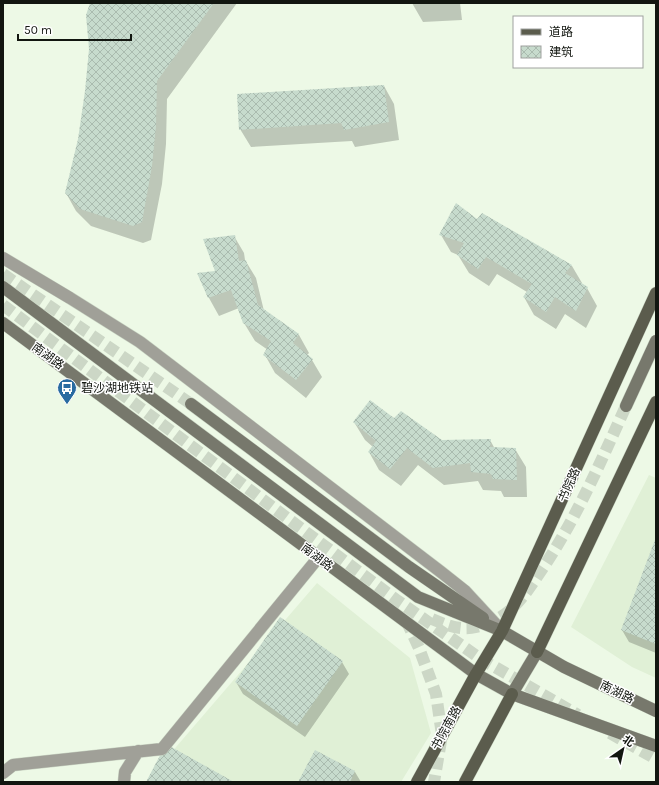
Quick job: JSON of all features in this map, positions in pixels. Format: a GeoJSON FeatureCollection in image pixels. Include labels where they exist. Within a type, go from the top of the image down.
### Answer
{"type":"FeatureCollection","features":[{"type":"Feature","properties":{"kind":"main road","name":"南湖路"},"geometry":{"type":"LineString","coordinates":[[3,287],[418,597],[502,631],[564,666],[656,710]]}},
{"type":"Feature","properties":{"kind":"main road","name":"书院路"},"geometry":{"type":"LineString","coordinates":[[476,674],[502,631],[656,293]]}},
{"type":"Feature","properties":{"kind":"main road","name":"南湖路"},"geometry":{"type":"LineString","coordinates":[[3,323],[476,674],[512,694],[656,746]]}},
{"type":"Feature","properties":{"kind":"main road"},"geometry":{"type":"LineString","coordinates":[[626,406],[656,341]]}},
{"type":"Feature","properties":{"kind":"main road"},"geometry":{"type":"LineString","coordinates":[[465,782],[512,694],[537,652],[656,402]]}},
{"type":"Feature","properties":{"kind":"main road"},"geometry":{"type":"LineString","coordinates":[[191,404],[409,567],[502,631]]}},
{"type":"Feature","properties":{"kind":"main road","name":"书院南路"},"geometry":{"type":"LineString","coordinates":[[417,782],[476,674]]}},
{"type":"Feature","properties":{"kind":"street"},"geometry":{"type":"LineString","coordinates":[[3,258],[140,342],[465,591],[502,631]]}},
{"type":"Feature","properties":{"kind":"street"},"geometry":{"type":"LineString","coordinates":[[3,773],[13,765],[162,749],[318,558]]}},
{"type":"Feature","properties":{"kind":"street"},"geometry":{"type":"LineString","coordinates":[[124,782],[125,772],[138,751]]}},
{"type":"Feature","properties":{"kind":"shaded area"},"geometry":{"type":"Polygon","coordinates":[[[649,475],[656,478],[656,678],[632,667],[571,627],[649,475]]]}},
{"type":"Feature","properties":{"kind":"shaded area"},"geometry":{"type":"Polygon","coordinates":[[[317,583],[410,658],[431,733],[401,782],[146,782],[317,583]]]}},
{"type":"Feature","properties":{"kind":"building"},"geometry":{"type":"Polygon","coordinates":[[[90,3],[214,3],[157,81],[156,126],[152,166],[142,222],[133,226],[80,209],[65,193],[78,139],[85,91],[89,49],[86,15],[90,3]]]}},
{"type":"Feature","properties":{"kind":"building"},"geometry":{"type":"Polygon","coordinates":[[[384,85],[389,122],[344,130],[341,123],[239,130],[237,94],[384,85]]]}},
{"type":"Feature","properties":{"kind":"building"},"geometry":{"type":"Polygon","coordinates":[[[456,203],[477,219],[482,213],[572,265],[565,273],[588,287],[576,311],[555,297],[546,312],[523,297],[532,284],[486,257],[478,269],[457,255],[464,243],[439,235],[456,203]]]}},
{"type":"Feature","properties":{"kind":"building"},"geometry":{"type":"Polygon","coordinates":[[[235,235],[239,261],[246,260],[258,305],[299,334],[293,343],[313,359],[296,380],[263,355],[271,341],[243,323],[231,290],[208,298],[197,273],[215,271],[203,239],[235,235]]]}},
{"type":"Feature","properties":{"kind":"building"},"geometry":{"type":"Polygon","coordinates":[[[370,400],[394,418],[401,411],[442,440],[491,439],[490,447],[516,448],[517,480],[493,479],[491,474],[471,472],[470,463],[433,468],[407,448],[390,469],[368,452],[376,441],[353,422],[370,400]]]}},
{"type":"Feature","properties":{"kind":"building"},"geometry":{"type":"Polygon","coordinates":[[[656,537],[656,644],[621,630],[656,537]]]}},
{"type":"Feature","properties":{"kind":"building"},"geometry":{"type":"Polygon","coordinates":[[[280,617],[343,661],[297,726],[235,682],[280,617]]]}},
{"type":"Feature","properties":{"kind":"building"},"geometry":{"type":"Polygon","coordinates":[[[166,744],[234,782],[146,782],[166,744]]]}},
{"type":"Feature","properties":{"kind":"building"},"geometry":{"type":"Polygon","coordinates":[[[315,750],[355,771],[350,782],[298,782],[315,750]]]}},
{"type":"Feature","properties":{"kind":"tunnel"},"geometry":{"type":"LineString","coordinates":[[3,274],[191,404]]}},
{"type":"Feature","properties":{"kind":"tunnel"},"geometry":{"type":"LineString","coordinates":[[3,305],[398,601],[481,659],[578,715]]}},
{"type":"Feature","properties":{"kind":"tunnel"},"geometry":{"type":"LineString","coordinates":[[432,619],[459,628],[476,627],[489,623],[502,616],[519,601],[543,568],[578,509],[626,406]]}},
{"type":"Feature","properties":{"kind":"tunnel"},"geometry":{"type":"LineString","coordinates":[[406,620],[419,648],[436,694],[442,735],[434,782]]}},
{"type":"Feature","properties":{"kind":"tunnel"},"geometry":{"type":"LineString","coordinates":[[610,733],[656,759]]}},
{"type":"Feature","properties":{"kind":"place","name":"碧沙湖地铁站"},"geometry":{"type":"Point","coordinates":[67,405]}}]}
